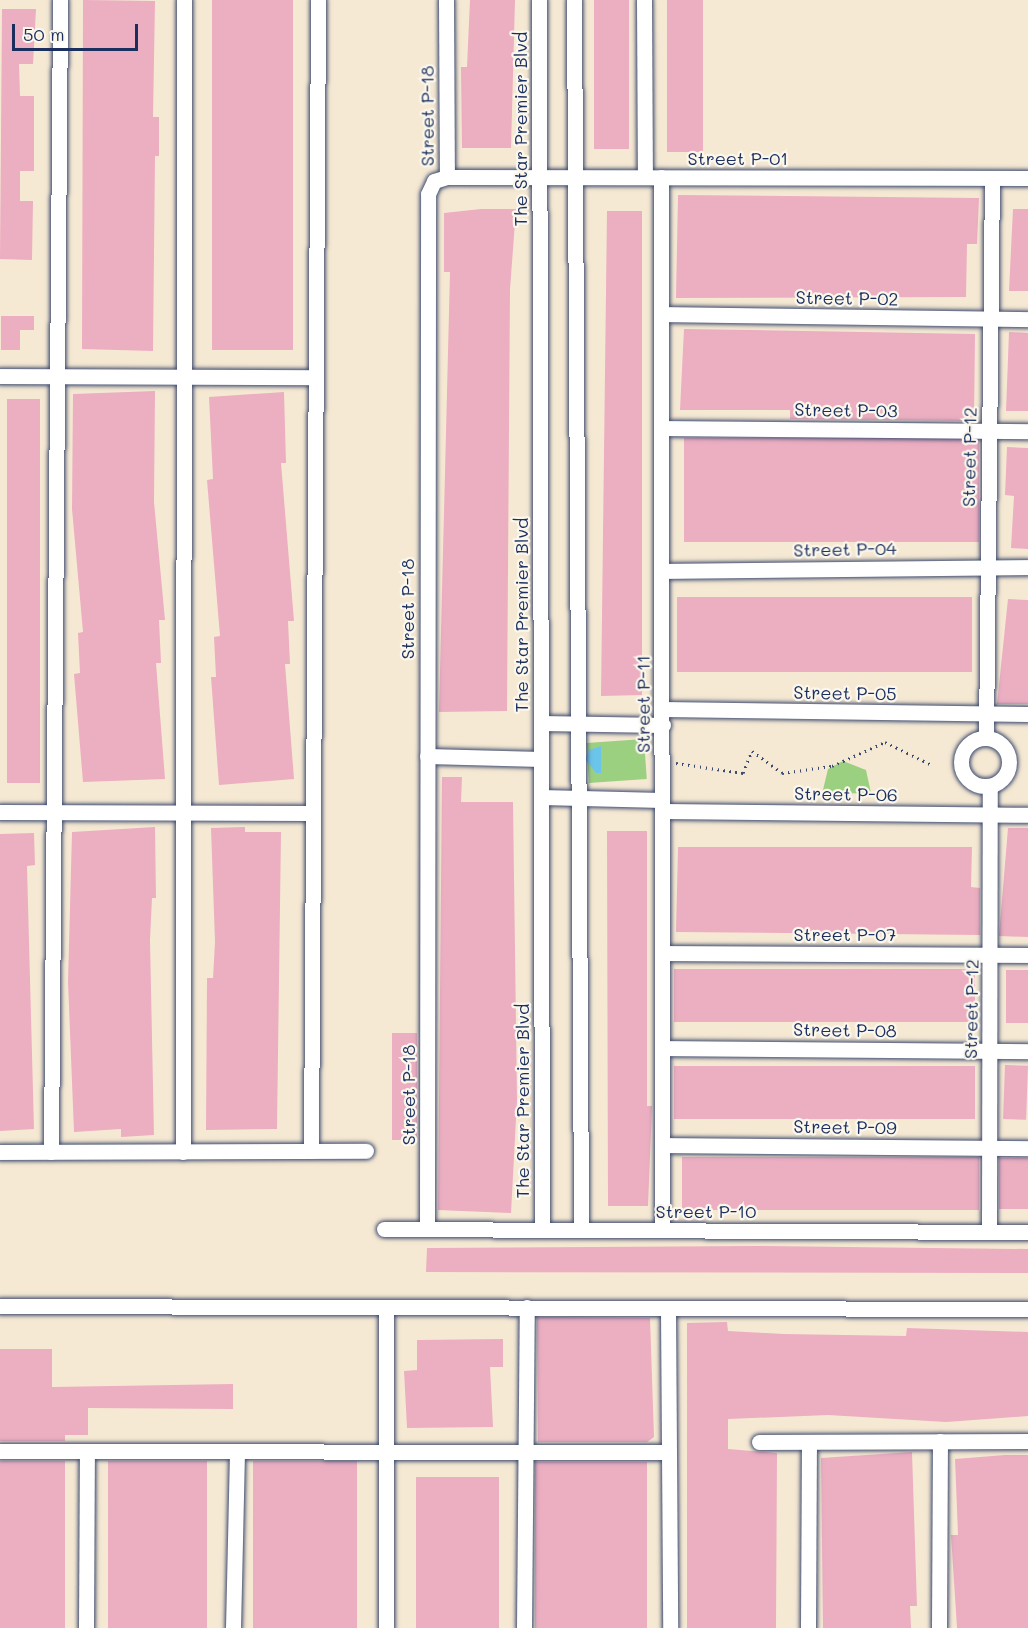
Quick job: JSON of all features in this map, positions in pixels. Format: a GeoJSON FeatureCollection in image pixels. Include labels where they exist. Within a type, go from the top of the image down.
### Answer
{"type":"FeatureCollection","features":[{"type":"Feature","properties":{"kind":"street"},"geometry":{"type":"LineString","coordinates":[[51,1152],[60,0]]}},
{"type":"Feature","properties":{"kind":"street"},"geometry":{"type":"LineString","coordinates":[[183,1152],[186,813],[184,0]]}},
{"type":"Feature","properties":{"kind":"street"},"geometry":{"type":"LineString","coordinates":[[311,1151],[318,0]]}},
{"type":"Feature","properties":{"kind":"street","name":"Street P-18"},"geometry":{"type":"LineString","coordinates":[[428,1229],[428,194],[434,181],[447,177],[446,0]]}},
{"type":"Feature","properties":{"kind":"street","name":"The Star Premier Blvd"},"geometry":{"type":"LineString","coordinates":[[539,0],[542,1230]]}},
{"type":"Feature","properties":{"kind":"street"},"geometry":{"type":"LineString","coordinates":[[574,0],[581,1229]]}},
{"type":"Feature","properties":{"kind":"street"},"geometry":{"type":"LineString","coordinates":[[644,0],[645,177]]}},
{"type":"Feature","properties":{"kind":"street","name":"Street P-01"},"geometry":{"type":"LineString","coordinates":[[447,177],[1028,178]]}},
{"type":"Feature","properties":{"kind":"street","name":"Street P-11"},"geometry":{"type":"LineString","coordinates":[[661,177],[665,314],[662,1230]]}},
{"type":"Feature","properties":{"kind":"street","name":"Street P-12"},"geometry":{"type":"LineString","coordinates":[[986,737],[992,178]]}},
{"type":"Feature","properties":{"kind":"street","name":"Street P-02"},"geometry":{"type":"LineString","coordinates":[[665,314],[1028,319]]}},
{"type":"Feature","properties":{"kind":"street"},"geometry":{"type":"LineString","coordinates":[[0,376],[316,376]]}},
{"type":"Feature","properties":{"kind":"street","name":"Street P-03"},"geometry":{"type":"LineString","coordinates":[[664,428],[1028,432]]}},
{"type":"Feature","properties":{"kind":"street","name":"Street P-04"},"geometry":{"type":"LineString","coordinates":[[663,571],[1028,567]]}},
{"type":"Feature","properties":{"kind":"street","name":"Street P-05"},"geometry":{"type":"LineString","coordinates":[[541,723],[578,723],[662,717],[1028,714]]}},
{"type":"Feature","properties":{"kind":"street"},"geometry":{"type":"LineString","coordinates":[[986,737],[998,740],[1010,760],[1001,781],[990,786],[968,780],[962,770],[966,747],[986,737]]}},
{"type":"Feature","properties":{"kind":"street"},"geometry":{"type":"LineString","coordinates":[[427,756],[541,759]]}},
{"type":"Feature","properties":{"kind":"street","name":"Street P-12"},"geometry":{"type":"LineString","coordinates":[[989,1232],[992,955],[990,786]]}},
{"type":"Feature","properties":{"kind":"street","name":"Street P-06"},"geometry":{"type":"LineString","coordinates":[[541,797],[663,806],[1028,815]]}},
{"type":"Feature","properties":{"kind":"street"},"geometry":{"type":"LineString","coordinates":[[0,812],[314,813]]}},
{"type":"Feature","properties":{"kind":"street","name":"Street P-07"},"geometry":{"type":"LineString","coordinates":[[662,953],[1028,955]]}},
{"type":"Feature","properties":{"kind":"street","name":"Street P-08"},"geometry":{"type":"LineString","coordinates":[[662,1048],[1028,1051]]}},
{"type":"Feature","properties":{"kind":"street","name":"Street P-09"},"geometry":{"type":"LineString","coordinates":[[662,1144],[1028,1148]]}},
{"type":"Feature","properties":{"kind":"street"},"geometry":{"type":"LineString","coordinates":[[0,1152],[366,1151]]}},
{"type":"Feature","properties":{"kind":"street","name":"Street P-10"},"geometry":{"type":"LineString","coordinates":[[384,1229],[1028,1232]]}},
{"type":"Feature","properties":{"kind":"street"},"geometry":{"type":"LineString","coordinates":[[0,1305],[1028,1309]]}},
{"type":"Feature","properties":{"kind":"street"},"geometry":{"type":"LineString","coordinates":[[386,1307],[386,1628]]}},
{"type":"Feature","properties":{"kind":"street"},"geometry":{"type":"LineString","coordinates":[[524,1628],[527,1307]]}},
{"type":"Feature","properties":{"kind":"street"},"geometry":{"type":"LineString","coordinates":[[668,1308],[670,1628]]}},
{"type":"Feature","properties":{"kind":"street"},"geometry":{"type":"LineString","coordinates":[[939,1628],[940,1441]]}},
{"type":"Feature","properties":{"kind":"street"},"geometry":{"type":"LineString","coordinates":[[759,1442],[1028,1441]]}},
{"type":"Feature","properties":{"kind":"street"},"geometry":{"type":"LineString","coordinates":[[808,1628],[809,1442]]}},
{"type":"Feature","properties":{"kind":"street"},"geometry":{"type":"LineString","coordinates":[[0,1451],[669,1452]]}},
{"type":"Feature","properties":{"kind":"street"},"geometry":{"type":"LineString","coordinates":[[86,1628],[87,1451]]}},
{"type":"Feature","properties":{"kind":"street"},"geometry":{"type":"LineString","coordinates":[[232,1628],[237,1451]]}},
{"type":"Feature","properties":{"kind":"path"},"geometry":{"type":"LineString","coordinates":[[663,761],[743,773],[752,751],[782,773],[832,766],[885,742],[932,765]]}},
{"type":"Feature","properties":{"kind":"green space"},"geometry":{"type":"Polygon","coordinates":[[[644,739],[647,779],[589,783],[586,743],[644,739]]]}},
{"type":"Feature","properties":{"kind":"green space"},"geometry":{"type":"Polygon","coordinates":[[[843,761],[866,770],[871,793],[822,794],[828,769],[843,761]]]}},
{"type":"Feature","properties":{"kind":"water"},"geometry":{"type":"Polygon","coordinates":[[[601,746],[601,773],[596,773],[585,759],[589,750],[601,746]]]}},
{"type":"Feature","properties":{"kind":"building"},"geometry":{"type":"Polygon","coordinates":[[[83,0],[155,1],[153,117],[159,117],[159,156],[155,156],[153,351],[82,349],[83,0]]]}},
{"type":"Feature","properties":{"kind":"building"},"geometry":{"type":"Polygon","coordinates":[[[212,0],[293,0],[293,350],[212,350],[212,0]]]}},
{"type":"Feature","properties":{"kind":"building"},"geometry":{"type":"Polygon","coordinates":[[[470,0],[515,0],[511,148],[462,148],[461,67],[467,67],[470,0]]]}},
{"type":"Feature","properties":{"kind":"building"},"geometry":{"type":"Polygon","coordinates":[[[594,0],[629,0],[629,149],[594,149],[594,0]]]}},
{"type":"Feature","properties":{"kind":"building"},"geometry":{"type":"Polygon","coordinates":[[[667,0],[703,0],[703,152],[667,152],[667,0]]]}},
{"type":"Feature","properties":{"kind":"building"},"geometry":{"type":"Polygon","coordinates":[[[2,9],[36,9],[33,64],[19,64],[20,96],[34,96],[34,171],[20,171],[20,201],[33,201],[32,260],[0,259],[2,9]]]}},
{"type":"Feature","properties":{"kind":"building"},"geometry":{"type":"Polygon","coordinates":[[[678,195],[979,198],[977,244],[967,244],[966,297],[676,298],[678,195]]]}},
{"type":"Feature","properties":{"kind":"building"},"geometry":{"type":"Polygon","coordinates":[[[481,209],[516,209],[510,289],[507,711],[439,712],[450,272],[444,272],[444,213],[481,209]]]}},
{"type":"Feature","properties":{"kind":"building"},"geometry":{"type":"Polygon","coordinates":[[[1013,209],[1028,209],[1028,291],[1009,291],[1013,209]]]}},
{"type":"Feature","properties":{"kind":"building"},"geometry":{"type":"Polygon","coordinates":[[[607,211],[642,211],[642,695],[601,696],[607,211]]]}},
{"type":"Feature","properties":{"kind":"building"},"geometry":{"type":"Polygon","coordinates":[[[1,316],[34,316],[34,330],[20,330],[20,350],[1,350],[1,316]]]}},
{"type":"Feature","properties":{"kind":"building"},"geometry":{"type":"Polygon","coordinates":[[[684,329],[975,334],[974,421],[790,419],[790,410],[680,410],[684,329]]]}},
{"type":"Feature","properties":{"kind":"building"},"geometry":{"type":"Polygon","coordinates":[[[1009,332],[1028,333],[1028,411],[1006,411],[1009,332]]]}},
{"type":"Feature","properties":{"kind":"building"},"geometry":{"type":"Polygon","coordinates":[[[155,391],[154,502],[165,620],[159,620],[161,663],[156,663],[165,779],[83,782],[74,674],[80,673],[78,633],[83,632],[72,509],[73,394],[155,391]]]}},
{"type":"Feature","properties":{"kind":"building"},"geometry":{"type":"Polygon","coordinates":[[[284,392],[286,463],[281,463],[294,621],[288,621],[290,664],[285,664],[294,779],[219,785],[211,677],[216,677],[214,637],[220,636],[207,480],[213,479],[209,397],[284,392]]]}},
{"type":"Feature","properties":{"kind":"building"},"geometry":{"type":"Polygon","coordinates":[[[7,399],[40,399],[40,783],[7,783],[7,399]]]}},
{"type":"Feature","properties":{"kind":"building"},"geometry":{"type":"Polygon","coordinates":[[[684,438],[979,438],[979,542],[684,542],[684,438]]]}},
{"type":"Feature","properties":{"kind":"building"},"geometry":{"type":"Polygon","coordinates":[[[1007,447],[1028,448],[1028,549],[1011,548],[1014,496],[1005,495],[1007,447]]]}},
{"type":"Feature","properties":{"kind":"building"},"geometry":{"type":"Polygon","coordinates":[[[677,597],[972,597],[972,672],[677,672],[677,597]]]}},
{"type":"Feature","properties":{"kind":"building"},"geometry":{"type":"Polygon","coordinates":[[[1008,599],[1028,600],[1028,704],[997,704],[1008,599]]]}},
{"type":"Feature","properties":{"kind":"building"},"geometry":{"type":"Polygon","coordinates":[[[442,777],[462,777],[461,802],[513,802],[517,1100],[511,1213],[438,1210],[442,777]]]}},
{"type":"Feature","properties":{"kind":"building"},"geometry":{"type":"Polygon","coordinates":[[[155,827],[156,898],[152,898],[150,940],[154,1135],[121,1137],[121,1129],[74,1132],[68,982],[72,832],[155,827]]]}},
{"type":"Feature","properties":{"kind":"building"},"geometry":{"type":"Polygon","coordinates":[[[245,827],[245,832],[281,832],[277,1129],[206,1130],[207,978],[213,978],[215,942],[211,828],[245,827]]]}},
{"type":"Feature","properties":{"kind":"building"},"geometry":{"type":"Polygon","coordinates":[[[1008,828],[1028,828],[1028,937],[999,936],[1008,828]]]}},
{"type":"Feature","properties":{"kind":"building"},"geometry":{"type":"Polygon","coordinates":[[[607,831],[647,831],[647,1106],[652,1106],[648,1206],[608,1206],[607,831]]]}},
{"type":"Feature","properties":{"kind":"building"},"geometry":{"type":"Polygon","coordinates":[[[34,833],[35,865],[27,866],[34,1129],[0,1131],[0,834],[34,833]]]}},
{"type":"Feature","properties":{"kind":"building"},"geometry":{"type":"Polygon","coordinates":[[[678,847],[972,847],[971,887],[980,888],[980,935],[676,932],[678,847]]]}},
{"type":"Feature","properties":{"kind":"building"},"geometry":{"type":"Polygon","coordinates":[[[674,969],[975,969],[975,1022],[674,1022],[674,969]]]}},
{"type":"Feature","properties":{"kind":"building"},"geometry":{"type":"Polygon","coordinates":[[[1006,970],[1028,970],[1028,1023],[1006,1023],[1006,970]]]}},
{"type":"Feature","properties":{"kind":"building"},"geometry":{"type":"Polygon","coordinates":[[[392,1033],[417,1033],[417,1140],[392,1140],[392,1033]]]}},
{"type":"Feature","properties":{"kind":"building"},"geometry":{"type":"Polygon","coordinates":[[[1005,1065],[1028,1066],[1026,1120],[1003,1119],[1005,1065]]]}},
{"type":"Feature","properties":{"kind":"building"},"geometry":{"type":"Polygon","coordinates":[[[674,1066],[975,1066],[975,1119],[674,1119],[674,1066]]]}},
{"type":"Feature","properties":{"kind":"building"},"geometry":{"type":"Polygon","coordinates":[[[682,1157],[979,1157],[979,1210],[682,1210],[682,1157]]]}},
{"type":"Feature","properties":{"kind":"building"},"geometry":{"type":"Polygon","coordinates":[[[999,1158],[1028,1158],[1028,1209],[999,1209],[999,1158]]]}},
{"type":"Feature","properties":{"kind":"building"},"geometry":{"type":"Polygon","coordinates":[[[756,1246],[1028,1249],[1028,1273],[426,1272],[427,1248],[756,1246]]]}},
{"type":"Feature","properties":{"kind":"building"},"geometry":{"type":"Polygon","coordinates":[[[537,1317],[650,1318],[654,1437],[647,1442],[538,1442],[537,1317]]]}},
{"type":"Feature","properties":{"kind":"building"},"geometry":{"type":"Polygon","coordinates":[[[727,1322],[728,1331],[783,1334],[906,1336],[907,1328],[1028,1332],[1028,1416],[946,1422],[828,1415],[728,1419],[728,1449],[777,1453],[776,1628],[687,1628],[687,1323],[727,1322]]]}},
{"type":"Feature","properties":{"kind":"building"},"geometry":{"type":"Polygon","coordinates":[[[503,1339],[503,1367],[490,1367],[493,1427],[407,1428],[404,1371],[417,1370],[417,1340],[503,1339]]]}},
{"type":"Feature","properties":{"kind":"building"},"geometry":{"type":"Polygon","coordinates":[[[0,1349],[52,1349],[52,1387],[233,1384],[233,1409],[88,1408],[88,1435],[65,1435],[65,1441],[0,1441],[0,1349]]]}},
{"type":"Feature","properties":{"kind":"building"},"geometry":{"type":"Polygon","coordinates":[[[912,1452],[917,1606],[910,1606],[911,1628],[823,1628],[821,1458],[912,1452]]]}},
{"type":"Feature","properties":{"kind":"building"},"geometry":{"type":"Polygon","coordinates":[[[1028,1455],[1028,1628],[957,1628],[951,1535],[958,1535],[955,1459],[1028,1455]]]}},
{"type":"Feature","properties":{"kind":"building"},"geometry":{"type":"Polygon","coordinates":[[[0,1461],[65,1461],[65,1628],[0,1628],[0,1461]]]}},
{"type":"Feature","properties":{"kind":"building"},"geometry":{"type":"Polygon","coordinates":[[[108,1461],[207,1461],[207,1628],[108,1628],[108,1461]]]}},
{"type":"Feature","properties":{"kind":"building"},"geometry":{"type":"Polygon","coordinates":[[[253,1461],[357,1461],[357,1628],[253,1628],[253,1461]]]}},
{"type":"Feature","properties":{"kind":"building"},"geometry":{"type":"Polygon","coordinates":[[[535,1462],[647,1462],[647,1628],[535,1628],[535,1462]]]}},
{"type":"Feature","properties":{"kind":"building"},"geometry":{"type":"Polygon","coordinates":[[[416,1477],[499,1477],[499,1628],[416,1628],[416,1477]]]}}]}
